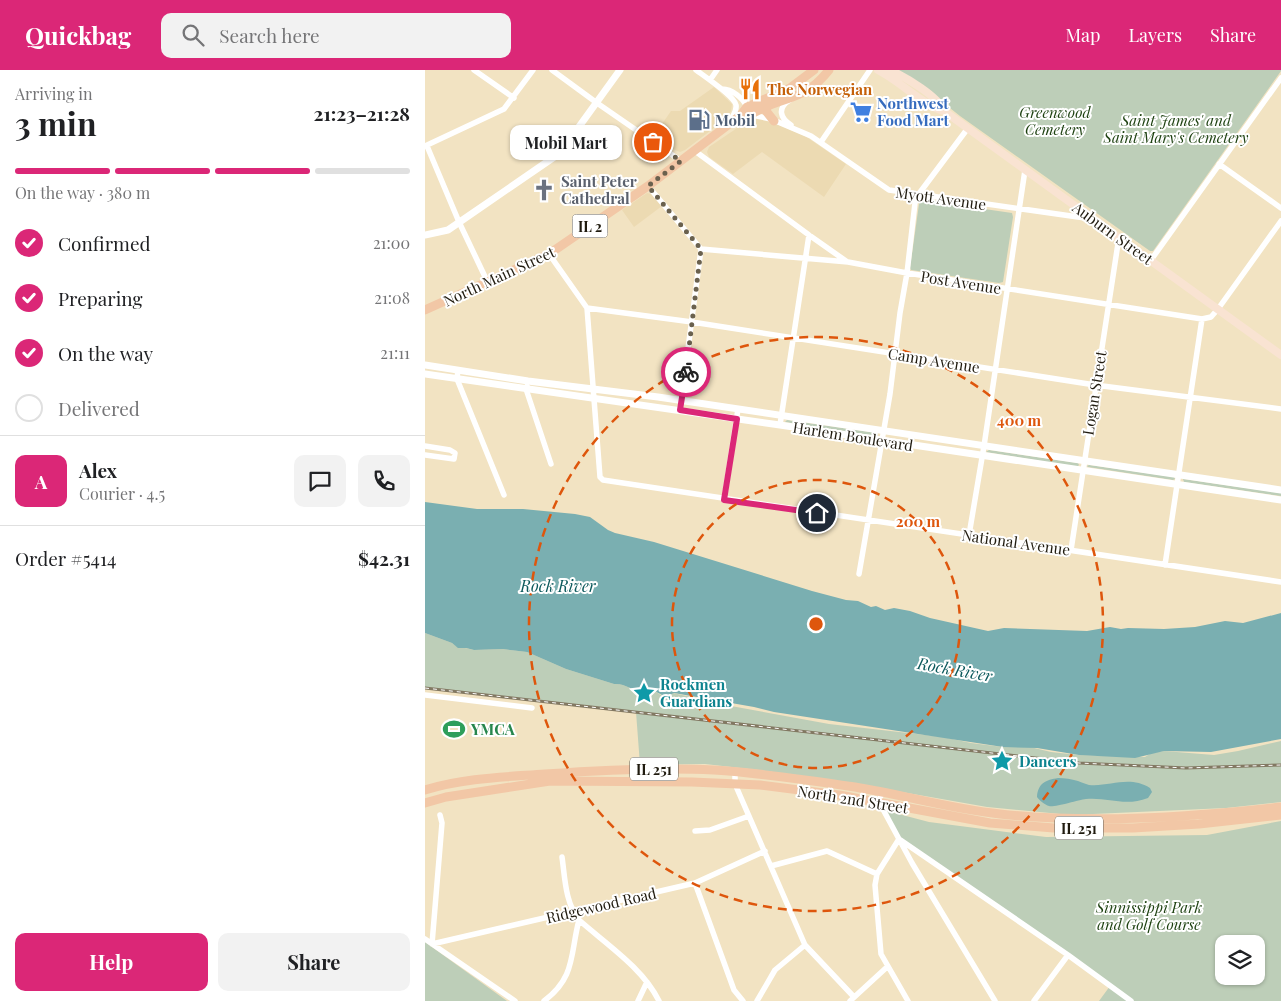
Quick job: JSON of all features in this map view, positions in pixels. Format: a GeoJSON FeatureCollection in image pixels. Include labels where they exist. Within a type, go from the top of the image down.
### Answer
{"type":"FeatureCollection","features":[{"type":"Feature","properties":{"kind":"main road","name":"North Main Street"},"geometry":{"type":"LineString","coordinates":[[425,310],[549,254],[648,186],[728,124],[790,88],[814,70]]}},
{"type":"Feature","properties":{"kind":"main road","name":"North Main Street"},"geometry":{"type":"LineString","coordinates":[[745,113],[793,98],[811,88],[829,70]]}},
{"type":"Feature","properties":{"kind":"main road","name":"Auburn Street"},"geometry":{"type":"LineString","coordinates":[[878,70],[892,77],[933,107],[945,111],[1281,355]]}},
{"type":"Feature","properties":{"kind":"main road","name":"Auburn Street"},"geometry":{"type":"LineString","coordinates":[[890,70],[924,91],[941,104],[945,111]]}},
{"type":"Feature","properties":{"kind":"main road"},"geometry":{"type":"LineString","coordinates":[[774,121],[767,114],[766,107],[772,99],[790,88]]}},
{"type":"Feature","properties":{"kind":"main road","name":"North 2nd Street"},"geometry":{"type":"LineString","coordinates":[[425,790],[483,779],[600,770],[657,769],[735,772],[777,776],[882,792],[998,814],[1049,818],[1135,818],[1281,808]]}},
{"type":"Feature","properties":{"kind":"main road","name":"North 2nd Street"},"geometry":{"type":"LineString","coordinates":[[425,803],[446,797],[550,781],[663,781],[760,785],[879,802],[990,823],[1054,828],[1133,828],[1199,824],[1281,815]]}},
{"type":"Feature","properties":{"kind":"street"},"geometry":{"type":"LineString","coordinates":[[474,70],[514,98]]}},
{"type":"Feature","properties":{"kind":"street"},"geometry":{"type":"LineString","coordinates":[[488,283],[426,146],[504,109],[533,70]]}},
{"type":"Feature","properties":{"kind":"street"},"geometry":{"type":"LineString","coordinates":[[552,70],[681,161]]}},
{"type":"Feature","properties":{"kind":"street"},"geometry":{"type":"LineString","coordinates":[[425,235],[448,230],[560,153],[620,70]]}},
{"type":"Feature","properties":{"kind":"street"},"geometry":{"type":"LineString","coordinates":[[695,70],[722,89],[736,104],[735,113],[728,124]]}},
{"type":"Feature","properties":{"kind":"street"},"geometry":{"type":"LineString","coordinates":[[710,80],[717,70]]}},
{"type":"Feature","properties":{"kind":"street"},"geometry":{"type":"LineString","coordinates":[[821,142],[870,70]]}},
{"type":"Feature","properties":{"kind":"street"},"geometry":{"type":"LineString","coordinates":[[1151,260],[1281,78]]}},
{"type":"Feature","properties":{"kind":"street"},"geometry":{"type":"LineString","coordinates":[[722,89],[727,89],[744,100],[745,113]]}},
{"type":"Feature","properties":{"kind":"street"},"geometry":{"type":"LineString","coordinates":[[793,98],[784,105],[781,115],[797,129]]}},
{"type":"Feature","properties":{"kind":"street","name":"Myott Avenue"},"geometry":{"type":"LineString","coordinates":[[745,113],[797,129],[821,142],[885,188],[919,195],[1095,220]]}},
{"type":"Feature","properties":{"kind":"street"},"geometry":{"type":"LineString","coordinates":[[859,574],[890,394],[914,210],[919,195],[968,128]]}},
{"type":"Feature","properties":{"kind":"street"},"geometry":{"type":"LineString","coordinates":[[695,150],[848,262]]}},
{"type":"Feature","properties":{"kind":"street"},"geometry":{"type":"LineString","coordinates":[[1219,164],[1281,208]]}},
{"type":"Feature","properties":{"kind":"street"},"geometry":{"type":"LineString","coordinates":[[969,535],[983,456],[1025,170]]}},
{"type":"Feature","properties":{"kind":"street"},"geometry":{"type":"LineString","coordinates":[[648,186],[701,249],[695,283],[692,322],[680,410]]}},
{"type":"Feature","properties":{"kind":"street"},"geometry":{"type":"LineString","coordinates":[[1165,565],[1202,320],[1211,317],[1218,310],[1281,221]]}},
{"type":"Feature","properties":{"kind":"street"},"geometry":{"type":"LineString","coordinates":[[780,425],[809,235]]}},
{"type":"Feature","properties":{"kind":"street","name":"Logan Street"},"geometry":{"type":"LineString","coordinates":[[1071,550],[1119,237]]}},
{"type":"Feature","properties":{"kind":"street","name":"Post Avenue"},"geometry":{"type":"LineString","coordinates":[[701,249],[848,262],[1202,320]]}},
{"type":"Feature","properties":{"kind":"street"},"geometry":{"type":"LineString","coordinates":[[549,254],[587,308],[593,399]]}},
{"type":"Feature","properties":{"kind":"street","name":"Camp Avenue"},"geometry":{"type":"LineString","coordinates":[[587,308],[692,322],[1095,385],[1281,410]]}},
{"type":"Feature","properties":{"kind":"street","name":"Harlem Boulevard"},"geometry":{"type":"LineString","coordinates":[[425,365],[593,399],[680,410],[1281,500]]}},
{"type":"Feature","properties":{"kind":"street"},"geometry":{"type":"LineString","coordinates":[[457,370],[457,379],[504,495]]}},
{"type":"Feature","properties":{"kind":"street","name":"Harlem Boulevard"},"geometry":{"type":"LineString","coordinates":[[425,374],[457,379],[593,389],[1281,490]]}},
{"type":"Feature","properties":{"kind":"street"},"geometry":{"type":"LineString","coordinates":[[527,385],[551,464]]}},
{"type":"Feature","properties":{"kind":"street","name":"National Avenue"},"geometry":{"type":"LineString","coordinates":[[593,399],[600,477],[603,480],[724,500],[1281,582]]}},
{"type":"Feature","properties":{"kind":"street"},"geometry":{"type":"LineString","coordinates":[[724,500],[738,409]]}},
{"type":"Feature","properties":{"kind":"street"},"geometry":{"type":"LineString","coordinates":[[425,446],[455,452],[454,459],[425,455]]}},
{"type":"Feature","properties":{"kind":"street"},"geometry":{"type":"LineString","coordinates":[[425,695],[532,708]]}},
{"type":"Feature","properties":{"kind":"street"},"geometry":{"type":"LineString","coordinates":[[735,772],[735,784],[805,945],[852,999],[887,967]]}},
{"type":"Feature","properties":{"kind":"street"},"geometry":{"type":"LineString","coordinates":[[882,792],[879,802],[899,839],[995,1001]]}},
{"type":"Feature","properties":{"kind":"street"},"geometry":{"type":"LineString","coordinates":[[432,944],[443,823],[440,815]]}},
{"type":"Feature","properties":{"kind":"street"},"geometry":{"type":"LineString","coordinates":[[695,831],[710,830],[749,816]]}},
{"type":"Feature","properties":{"kind":"street"},"geometry":{"type":"LineString","coordinates":[[899,839],[877,874],[875,885],[881,954],[907,1001]]}},
{"type":"Feature","properties":{"kind":"street"},"geometry":{"type":"LineString","coordinates":[[899,839],[1068,955],[1131,1001]]}},
{"type":"Feature","properties":{"kind":"street","name":"Ridgewood Road"},"geometry":{"type":"LineString","coordinates":[[432,944],[695,883],[765,851]]}},
{"type":"Feature","properties":{"kind":"street"},"geometry":{"type":"LineString","coordinates":[[771,866],[827,851],[877,874]]}},
{"type":"Feature","properties":{"kind":"street"},"geometry":{"type":"LineString","coordinates":[[562,856],[567,896],[579,920],[632,965],[647,982],[659,1001]]}},
{"type":"Feature","properties":{"kind":"street"},"geometry":{"type":"LineString","coordinates":[[695,883],[733,990],[743,1001]]}},
{"type":"Feature","properties":{"kind":"street"},"geometry":{"type":"LineString","coordinates":[[544,1001],[553,994],[566,976],[572,962],[579,920]]}},
{"type":"Feature","properties":{"kind":"street"},"geometry":{"type":"LineString","coordinates":[[425,939],[515,1001]]}},
{"type":"Feature","properties":{"kind":"street"},"geometry":{"type":"LineString","coordinates":[[757,1001],[775,970],[805,945]]}},
{"type":"Feature","properties":{"kind":"street"},"geometry":{"type":"LineString","coordinates":[[1034,1001],[1068,955]]}},
{"type":"Feature","properties":{"kind":"street"},"geometry":{"type":"LineString","coordinates":[[639,1001],[647,982]]}},
{"type":"Feature","properties":{"kind":"shaded area"},"geometry":{"type":"Polygon","coordinates":[[[714,87],[732,104],[727,118],[680,152],[665,146],[653,137],[671,111],[680,111],[714,87]]]}},
{"type":"Feature","properties":{"kind":"shaded area"},"geometry":{"type":"Polygon","coordinates":[[[752,118],[762,118],[805,136],[846,164],[824,197],[762,152],[733,174],[709,157],[707,152],[709,147],[752,118]]]}},
{"type":"Feature","properties":{"kind":"shaded area"},"geometry":{"type":"Polygon","coordinates":[[[647,193],[652,194],[662,206],[634,227],[622,210],[647,193]]]}},
{"type":"Feature","properties":{"kind":"green space"},"geometry":{"type":"Polygon","coordinates":[[[897,70],[1281,71],[1153,251],[1150,251],[897,70]]]}},
{"type":"Feature","properties":{"kind":"green space"},"geometry":{"type":"Polygon","coordinates":[[[922,200],[1012,213],[1013,217],[1003,282],[999,283],[911,270],[919,204],[922,200]]]}},
{"type":"Feature","properties":{"kind":"green space"},"geometry":{"type":"Polygon","coordinates":[[[787,420],[877,433],[878,435],[785,422],[787,420]]]}},
{"type":"Feature","properties":{"kind":"green space"},"geometry":{"type":"Polygon","coordinates":[[[989,450],[1078,463],[1079,465],[1077,467],[986,452],[989,450]]]}},
{"type":"Feature","properties":{"kind":"green space"},"geometry":{"type":"Polygon","coordinates":[[[1087,466],[1174,477],[1175,479],[1087,466]]]}},
{"type":"Feature","properties":{"kind":"green space"},"geometry":{"type":"Polygon","coordinates":[[[1183,479],[1281,493],[1281,496],[1184,482],[1183,479]]]}},
{"type":"Feature","properties":{"kind":"green space"},"geometry":{"type":"Polygon","coordinates":[[[425,633],[456,646],[474,650],[503,649],[527,652],[566,669],[638,691],[647,689],[663,696],[673,693],[829,724],[943,737],[971,743],[1003,747],[1030,747],[1051,752],[1079,755],[1145,757],[1151,753],[1164,751],[1214,755],[1281,741],[1281,802],[1226,808],[1071,815],[987,807],[845,782],[758,770],[705,764],[640,765],[636,712],[425,688],[425,633]]]}},
{"type":"Feature","properties":{"kind":"green space","name":"Sinnissippi Park and Golf Course"},"geometry":{"type":"Polygon","coordinates":[[[887,811],[929,822],[1046,837],[1207,835],[1281,821],[1281,1001],[1099,1001],[1110,986],[899,839],[887,811]]]}},
{"type":"Feature","properties":{"kind":"green space"},"geometry":{"type":"Polygon","coordinates":[[[425,942],[507,1001],[425,1001],[425,942]]]}},
{"type":"Feature","properties":{"kind":"water","name":"Rock River"},"geometry":{"type":"Polygon","coordinates":[[[425,502],[477,509],[523,509],[590,517],[615,533],[654,542],[812,591],[846,600],[858,601],[871,607],[876,606],[885,610],[894,608],[910,611],[930,618],[988,631],[1004,628],[1087,631],[1110,627],[1121,629],[1164,629],[1195,627],[1225,621],[1243,623],[1281,613],[1281,739],[1211,752],[1164,751],[1135,758],[1079,755],[1037,748],[1003,747],[774,712],[674,693],[664,695],[649,689],[638,691],[566,669],[527,652],[503,649],[474,650],[458,648],[452,643],[425,633],[425,502]]]}},
{"type":"Feature","properties":{"kind":"water"},"geometry":{"type":"Polygon","coordinates":[[[1066,778],[1089,785],[1135,782],[1150,788],[1152,792],[1148,798],[1132,802],[1086,799],[1055,806],[1047,805],[1037,797],[1039,788],[1046,781],[1066,778]]]}},
{"type":"Feature","properties":{"kind":"railway"},"geometry":{"type":"LineString","coordinates":[[425,688],[1079,763],[1186,768],[1281,765]]}},
{"type":"Feature","properties":{"kind":"way so far"},"geometry":{"type":"LineString","coordinates":[[653,142],[681,161],[648,186],[701,249],[695,283],[686,372]]}},
{"type":"Feature","properties":{"kind":"place","name":"The Norwegian"},"geometry":{"type":"Point","coordinates":[750,89]}},
{"type":"Feature","properties":{"kind":"place","name":"Northwest Food Mart"},"geometry":{"type":"Point","coordinates":[861,112]}},
{"type":"Feature","properties":{"kind":"place","name":"Mobil"},"geometry":{"type":"Point","coordinates":[699,120]}},
{"type":"Feature","properties":{"kind":"place","name":"Mobil Mart"},"geometry":{"type":"Point","coordinates":[653,142]}},
{"type":"Feature","properties":{"kind":"place","name":"Saint Peter Cathedral"},"geometry":{"type":"Point","coordinates":[544,190]}},
{"type":"Feature","properties":{"kind":"place","name":"Rockmen Guardians"},"geometry":{"type":"Point","coordinates":[644,693]}},
{"type":"Feature","properties":{"kind":"place","name":"YMCA"},"geometry":{"type":"Point","coordinates":[454,729]}},
{"type":"Feature","properties":{"kind":"place","name":"Dancers"},"geometry":{"type":"Point","coordinates":[1002,761]}},
{"type":"Feature","properties":{"kind":"route"},"geometry":{"type":"LineString","coordinates":[[686,372],[680,410],[737,419],[724,500],[817,513]]}},
{"type":"Feature","properties":{"kind":"park label","name":"Greenwood Cemetery"},"geometry":{"type":"Point","coordinates":[1055,120]}},
{"type":"Feature","properties":{"kind":"park label","name":"Saint James' and Saint Mary's Cemetery"},"geometry":{"type":"Point","coordinates":[1176,128]}}]}
